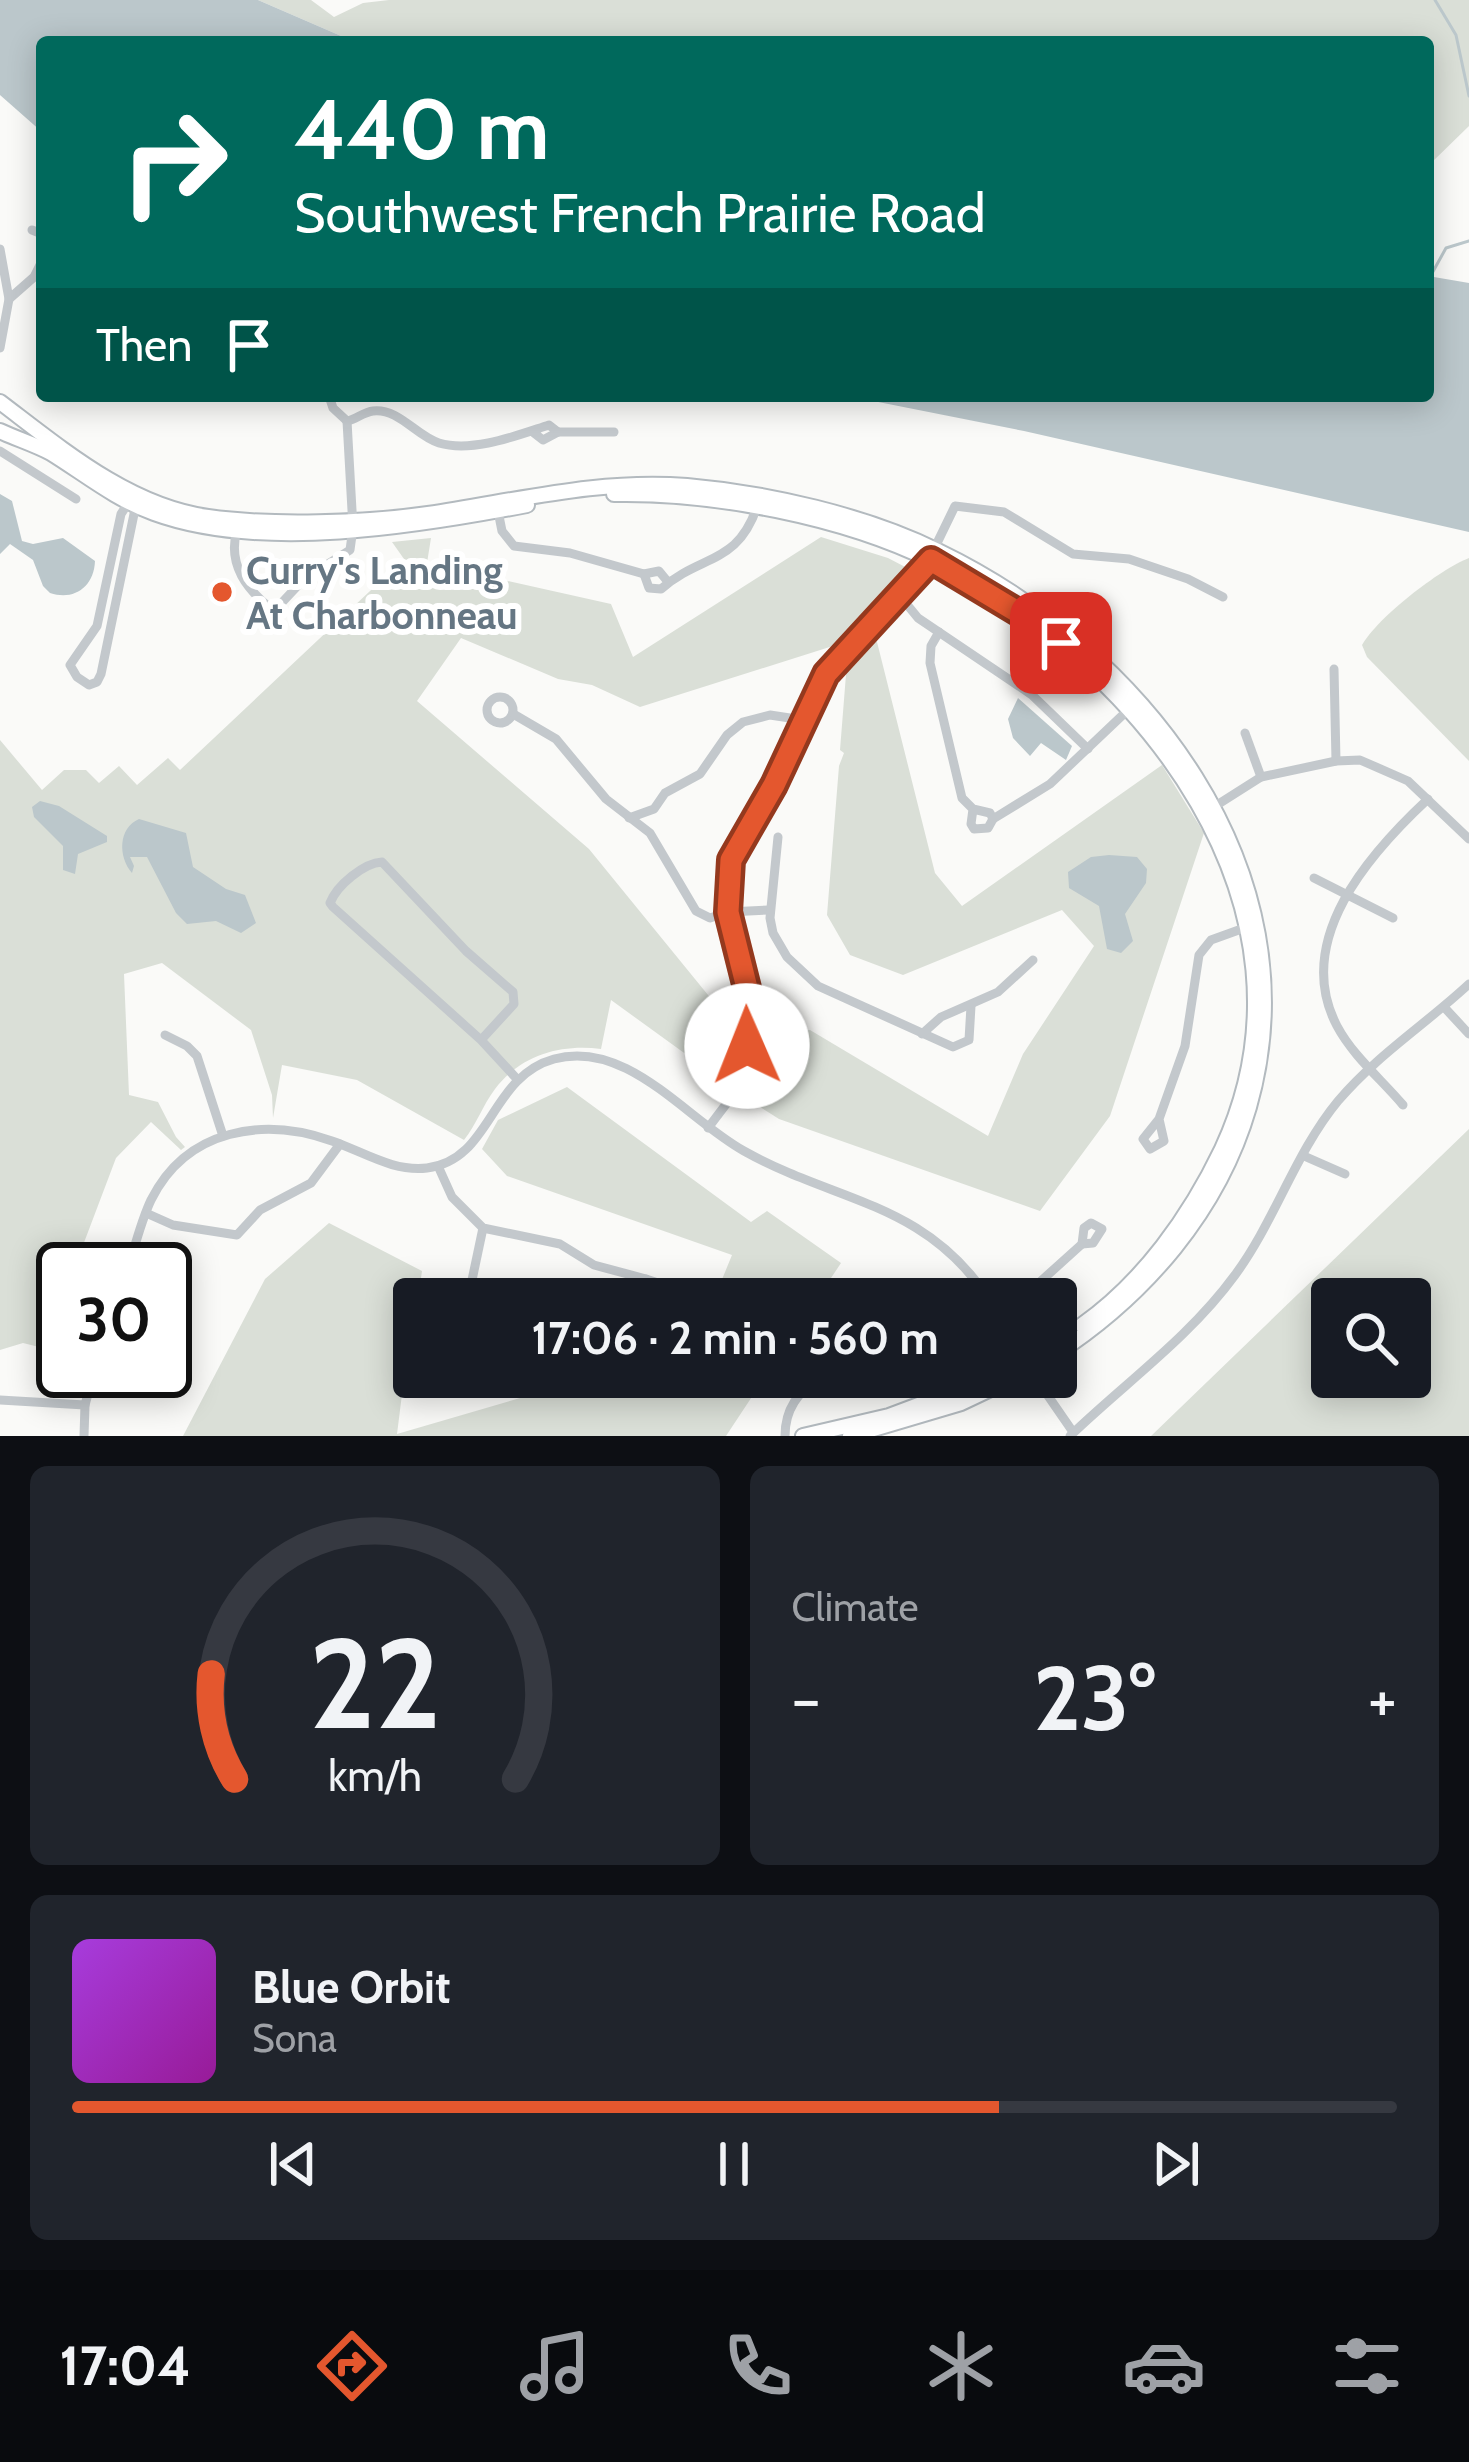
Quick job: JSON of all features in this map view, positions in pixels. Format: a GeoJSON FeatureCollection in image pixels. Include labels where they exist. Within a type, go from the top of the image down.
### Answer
{"type":"FeatureCollection","features":[{"type":"Feature","properties":{"kind":"street"},"geometry":{"type":"LineString","coordinates":[[0,249],[9,299],[0,348]]}},
{"type":"Feature","properties":{"kind":"street"},"geometry":{"type":"LineString","coordinates":[[9,299],[36,273]]}},
{"type":"Feature","properties":{"kind":"street"},"geometry":{"type":"LineString","coordinates":[[0,402],[132,500]]}},
{"type":"Feature","properties":{"kind":"street"},"geometry":{"type":"LineString","coordinates":[[238,526],[233,555],[237,570],[274,611],[304,579],[350,550],[347,421],[330,402]]}},
{"type":"Feature","properties":{"kind":"street"},"geometry":{"type":"LineString","coordinates":[[347,421],[379,411],[439,443],[452,445],[533,433],[543,440],[558,432],[614,432]]}},
{"type":"Feature","properties":{"kind":"street"},"geometry":{"type":"LineString","coordinates":[[0,431],[180,522],[426,524],[497,506],[604,494],[759,501],[933,555],[1044,630],[1133,704],[1210,809],[1251,925],[1264,1004],[1258,1069],[1245,1120],[1223,1170],[1190,1228],[1139,1289],[1077,1339]]}},
{"type":"Feature","properties":{"kind":"street"},"geometry":{"type":"LineString","coordinates":[[0,451],[76,499]]}},
{"type":"Feature","properties":{"kind":"street"},"geometry":{"type":"LineString","coordinates":[[132,500],[101,674],[88,685],[76,677],[70,664],[97,626],[132,500]]}},
{"type":"Feature","properties":{"kind":"street"},"geometry":{"type":"LineString","coordinates":[[497,506],[505,537],[521,549],[570,553],[644,574],[659,571],[668,582],[737,544],[749,530],[759,501]]}},
{"type":"Feature","properties":{"kind":"street"},"geometry":{"type":"LineString","coordinates":[[708,1127],[730,1099],[747,1046],[747,988],[728,912],[728,877],[735,851],[774,785],[831,665],[900,596],[933,555],[955,506],[1004,512],[1073,554],[1129,560],[1188,579],[1223,597]]}},
{"type":"Feature","properties":{"kind":"street"},"geometry":{"type":"LineString","coordinates":[[900,596],[918,618],[1032,695],[1088,749]]}},
{"type":"Feature","properties":{"kind":"street"},"geometry":{"type":"LineString","coordinates":[[939,632],[929,655],[931,671],[959,791],[973,809],[974,829],[988,828],[993,820],[1038,793],[1133,704]]}},
{"type":"Feature","properties":{"kind":"street"},"geometry":{"type":"LineString","coordinates":[[1334,669],[1336,761]]}},
{"type":"Feature","properties":{"kind":"street"},"geometry":{"type":"LineString","coordinates":[[650,833],[654,809],[665,793],[707,768],[728,735],[743,722],[770,715],[803,720]]}},
{"type":"Feature","properties":{"kind":"street"},"geometry":{"type":"LineString","coordinates":[[515,716],[556,739],[606,799],[650,833],[696,911],[710,918],[770,910]]}},
{"type":"Feature","properties":{"kind":"street"},"geometry":{"type":"LineString","coordinates":[[1245,733],[1261,777]]}},
{"type":"Feature","properties":{"kind":"street"},"geometry":{"type":"LineString","coordinates":[[1210,809],[1261,777],[1336,761],[1376,764],[1408,781],[1469,839]]}},
{"type":"Feature","properties":{"kind":"street"},"geometry":{"type":"LineString","coordinates":[[1403,1105],[1343,1036],[1328,1001],[1328,952],[1346,895],[1379,846],[1428,800]]}},
{"type":"Feature","properties":{"kind":"street"},"geometry":{"type":"LineString","coordinates":[[629,818],[654,809]]}},
{"type":"Feature","properties":{"kind":"street"},"geometry":{"type":"LineString","coordinates":[[973,809],[983,809],[993,820]]}},
{"type":"Feature","properties":{"kind":"street"},"geometry":{"type":"LineString","coordinates":[[778,837],[771,926],[779,946],[806,978],[945,1045],[962,1045],[972,1031],[971,1006]]}},
{"type":"Feature","properties":{"kind":"street"},"geometry":{"type":"LineString","coordinates":[[481,1040],[514,1004],[513,992],[475,960],[382,862],[374,862],[337,890],[330,903],[333,907],[481,1040],[517,1079]]}},
{"type":"Feature","properties":{"kind":"street"},"geometry":{"type":"LineString","coordinates":[[1314,878],[1393,918]]}},
{"type":"Feature","properties":{"kind":"street"},"geometry":{"type":"LineString","coordinates":[[1159,1119],[1185,1046],[1199,955],[1211,940],[1251,925]]}},
{"type":"Feature","properties":{"kind":"street"},"geometry":{"type":"LineString","coordinates":[[1077,1327],[1114,1300],[1155,1256],[1208,1179],[1228,1137],[1246,1079],[1253,1028],[1251,925]]}},
{"type":"Feature","properties":{"kind":"street"},"geometry":{"type":"LineString","coordinates":[[922,1034],[950,1012],[998,992],[1034,961]]}},
{"type":"Feature","properties":{"kind":"street"},"geometry":{"type":"LineString","coordinates":[[1047,1398],[1071,1434],[1160,1357],[1222,1292],[1257,1243],[1328,1113],[1370,1067],[1469,984]]}},
{"type":"Feature","properties":{"kind":"street"},"geometry":{"type":"LineString","coordinates":[[1444,1007],[1469,1034]]}},
{"type":"Feature","properties":{"kind":"street"},"geometry":{"type":"LineString","coordinates":[[165,1035],[197,1056],[223,1136]]}},
{"type":"Feature","properties":{"kind":"street"},"geometry":{"type":"LineString","coordinates":[[137,1242],[146,1213],[174,1169],[223,1136],[260,1127],[285,1128],[401,1168],[438,1166],[475,1142],[517,1079],[562,1057],[602,1059],[635,1074],[768,1163],[880,1206],[947,1250],[971,1278]]}},
{"type":"Feature","properties":{"kind":"street"},"geometry":{"type":"LineString","coordinates":[[146,1213],[160,1222],[237,1234],[260,1210],[311,1183],[340,1144]]}},
{"type":"Feature","properties":{"kind":"street"},"geometry":{"type":"LineString","coordinates":[[1304,1156],[1345,1174]]}},
{"type":"Feature","properties":{"kind":"street"},"geometry":{"type":"LineString","coordinates":[[438,1166],[452,1197],[483,1228],[560,1244],[594,1265],[642,1278]]}},
{"type":"Feature","properties":{"kind":"street"},"geometry":{"type":"LineString","coordinates":[[472,1278],[483,1228]]}},
{"type":"Feature","properties":{"kind":"street"},"geometry":{"type":"LineString","coordinates":[[1045,1278],[1082,1244]]}},
{"type":"Feature","properties":{"kind":"street"},"geometry":{"type":"LineString","coordinates":[[84,1436],[88,1398]]}},
{"type":"Feature","properties":{"kind":"street"},"geometry":{"type":"LineString","coordinates":[[785,1436],[788,1412],[801,1398]]}},
{"type":"Feature","properties":{"kind":"street"},"geometry":{"type":"LineString","coordinates":[[803,1436],[889,1416],[937,1398]]}},
{"type":"Feature","properties":{"kind":"street"},"geometry":{"type":"LineString","coordinates":[[850,1436],[972,1398]]}},
{"type":"Feature","properties":{"kind":"street"},"geometry":{"type":"LineString","coordinates":[[0,1400],[86,1405]]}},
{"type":"Feature","properties":{"kind":"shaded area"},"geometry":{"type":"Polygon","coordinates":[[[0,0],[258,0],[341,36],[36,36],[36,127],[0,95],[0,0]]]}},
{"type":"Feature","properties":{"kind":"shaded area"},"geometry":{"type":"Polygon","coordinates":[[[258,0],[311,0],[334,17],[363,3],[389,0],[1469,0],[1469,126],[1434,160],[1434,36],[341,36],[258,0]]]}},
{"type":"Feature","properties":{"kind":"shaded area"},"geometry":{"type":"Polygon","coordinates":[[[1434,277],[1469,283],[1469,532],[878,402],[1434,402],[1434,277]]]}},
{"type":"Feature","properties":{"kind":"shaded area"},"geometry":{"type":"Polygon","coordinates":[[[0,494],[12,501],[22,541],[33,544],[63,538],[95,561],[87,585],[67,595],[50,593],[33,560],[10,544],[0,554],[0,494]]]}},
{"type":"Feature","properties":{"kind":"shaded area"},"geometry":{"type":"Polygon","coordinates":[[[821,537],[911,570],[836,645],[640,707],[461,638],[417,701],[589,849],[739,1033],[727,1084],[611,1000],[601,1049],[556,1050],[529,1060],[495,1089],[464,1140],[357,1080],[282,1065],[273,1118],[272,1095],[251,1030],[162,963],[124,974],[129,1095],[158,1102],[185,1147],[181,1150],[151,1122],[116,1158],[84,1242],[36,1242],[36,1346],[23,1343],[0,1350],[0,740],[42,790],[64,770],[86,770],[99,783],[119,766],[137,785],[168,758],[180,770],[404,559],[392,542],[431,538],[427,563],[611,604],[633,657],[821,537]]]}},
{"type":"Feature","properties":{"kind":"shaded area"},"geometry":{"type":"Polygon","coordinates":[[[1469,558],[1469,761],[1367,657],[1362,645],[1410,596],[1469,558]]]}},
{"type":"Feature","properties":{"kind":"shaded area"},"geometry":{"type":"Polygon","coordinates":[[[875,634],[935,873],[962,906],[1162,765],[1204,833],[1110,1116],[1040,1211],[779,1119],[743,1096],[758,1038],[810,1030],[988,1136],[1023,1054],[1094,946],[1062,910],[903,975],[850,955],[827,915],[839,766],[844,753],[840,750],[847,662],[875,634]]]}},
{"type":"Feature","properties":{"kind":"shaded area"},"geometry":{"type":"Polygon","coordinates":[[[1018,698],[1072,746],[1066,760],[1041,743],[1030,756],[1013,738],[1008,719],[1018,698]]]}},
{"type":"Feature","properties":{"kind":"shaded area"},"geometry":{"type":"Polygon","coordinates":[[[40,801],[59,806],[107,836],[107,842],[78,854],[75,874],[63,870],[63,846],[34,817],[32,807],[40,801]]]}},
{"type":"Feature","properties":{"kind":"shaded area"},"geometry":{"type":"Polygon","coordinates":[[[139,819],[186,833],[193,867],[226,889],[245,895],[256,923],[241,933],[216,921],[187,924],[176,913],[147,857],[130,857],[132,873],[127,866],[124,836],[139,819]]]}},
{"type":"Feature","properties":{"kind":"shaded area"},"geometry":{"type":"Polygon","coordinates":[[[1091,857],[1137,857],[1147,869],[1146,883],[1125,914],[1133,941],[1121,953],[1107,949],[1099,906],[1069,888],[1068,872],[1091,857]]]}},
{"type":"Feature","properties":{"kind":"shaded area"},"geometry":{"type":"Polygon","coordinates":[[[567,1087],[751,1222],[767,1211],[841,1263],[831,1278],[723,1278],[732,1255],[507,1176],[482,1149],[498,1120],[567,1087]]]}},
{"type":"Feature","properties":{"kind":"shaded area"},"geometry":{"type":"Polygon","coordinates":[[[1469,1129],[1469,1436],[1151,1436],[1311,1282],[1311,1398],[1431,1398],[1431,1278],[1315,1278],[1469,1129]]]}},
{"type":"Feature","properties":{"kind":"shaded area"},"geometry":{"type":"Polygon","coordinates":[[[329,1223],[422,1271],[421,1278],[393,1278],[393,1398],[402,1398],[397,1434],[520,1398],[751,1398],[726,1436],[183,1436],[265,1279],[329,1223]]]}},
{"type":"Feature","properties":{"kind":"waterway"},"geometry":{"type":"LineString","coordinates":[[1435,0],[1456,35],[1469,96]]}},
{"type":"Feature","properties":{"kind":"waterway"},"geometry":{"type":"LineString","coordinates":[[1434,270],[1446,248],[1469,241]]}},
{"type":"Feature","properties":{"kind":"place","name":"Curry's Landing At Charbonneau"},"geometry":{"type":"Point","coordinates":[222,592]}},
{"type":"Feature","properties":{"kind":"route"},"geometry":{"type":"LineString","coordinates":[[747,1046],[747,988],[728,912],[729,868],[831,665],[931,560],[1061,643]]}}]}
